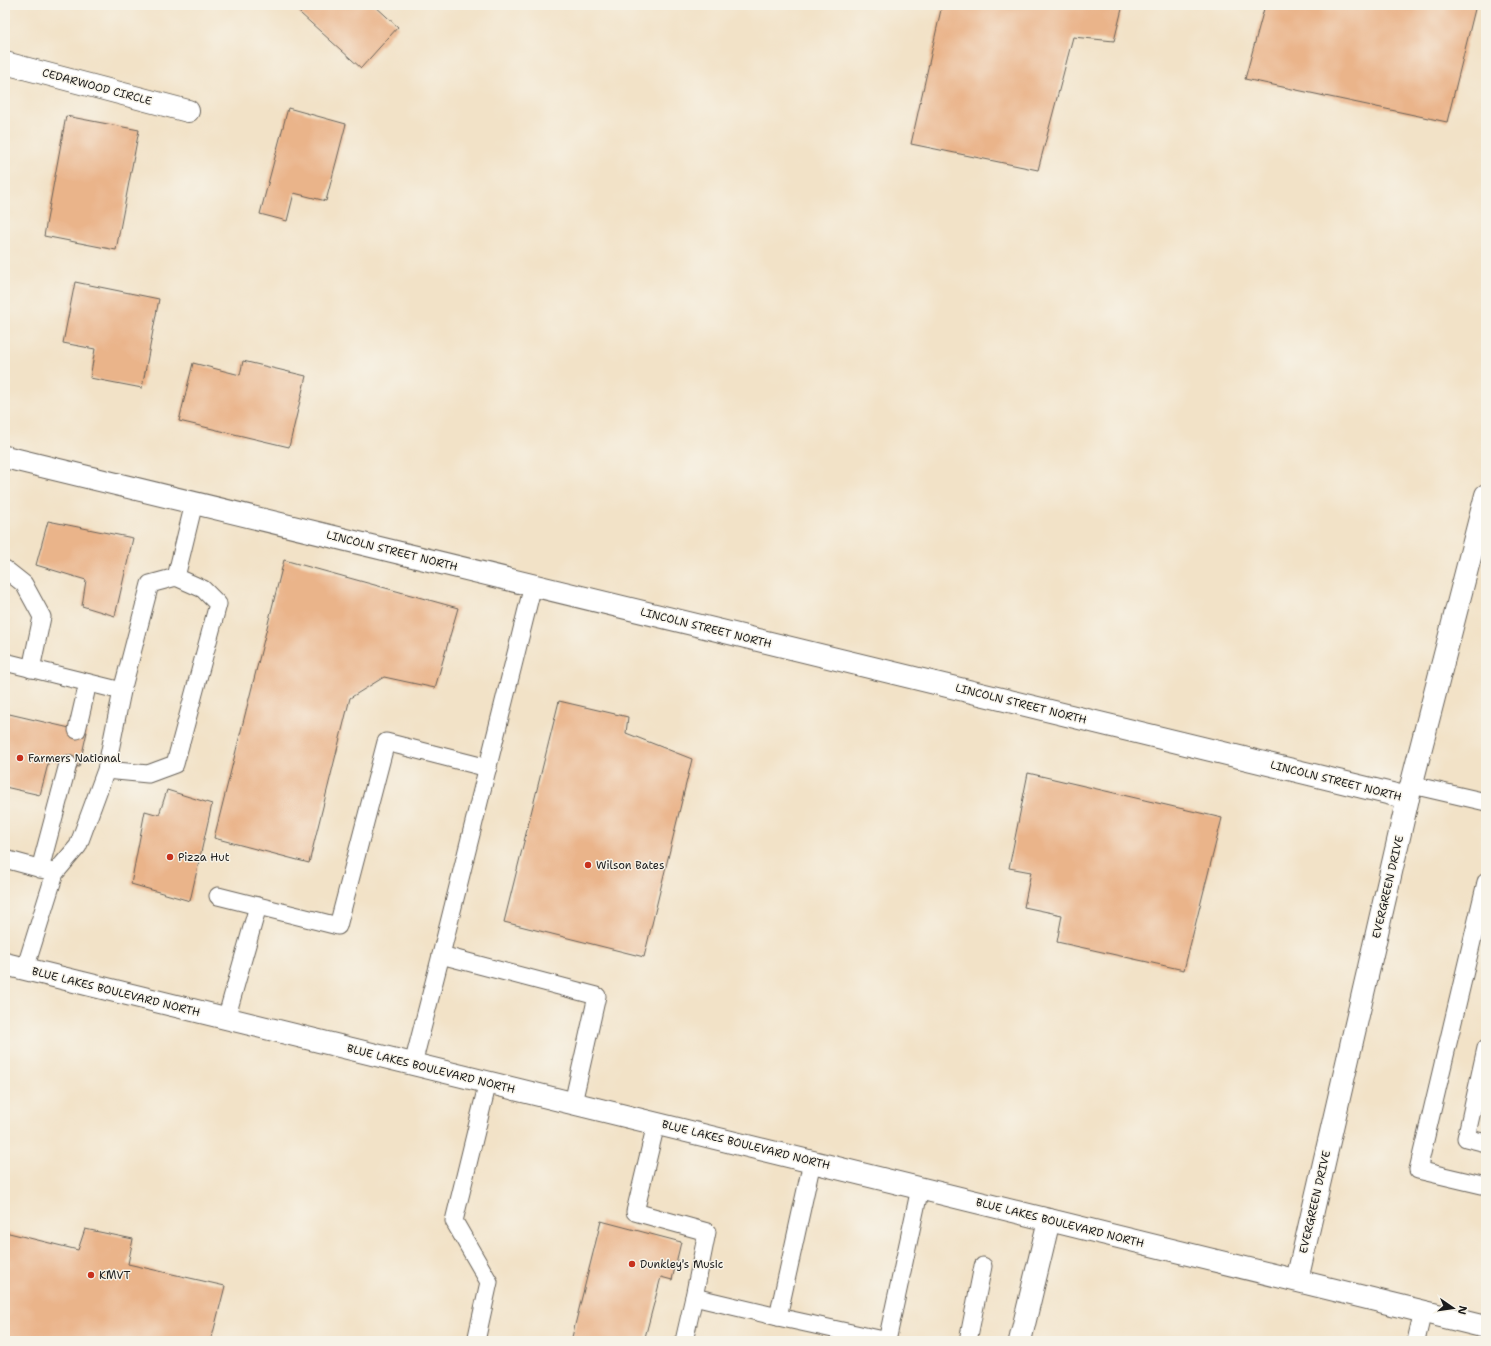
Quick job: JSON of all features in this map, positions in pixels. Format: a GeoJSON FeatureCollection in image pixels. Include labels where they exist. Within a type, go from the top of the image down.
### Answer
{"type":"FeatureCollection","features":[{"type":"Feature","properties":{"kind":"street","name":"CEDARWOOD CIRCLE"},"geometry":{"type":"LineString","coordinates":[[5,63],[188,111]]}},
{"type":"Feature","properties":{"kind":"street","name":"LINCOLN STREET NORTH"},"geometry":{"type":"LineString","coordinates":[[5,457],[533,585],[1410,791]]}},
{"type":"Feature","properties":{"kind":"street","name":"EVERGREEN DRIVE"},"geometry":{"type":"LineString","coordinates":[[1297,1280],[1410,791],[1486,495]]}},
{"type":"Feature","properties":{"kind":"street","name":"BLUE LAKES BOULEVARD NORTH"},"geometry":{"type":"LineString","coordinates":[[15,967],[1486,1327]]}},
{"type":"Feature","properties":{"kind":"street"},"geometry":{"type":"LineString","coordinates":[[1020,1341],[1049,1220]]}},
{"type":"Feature","properties":{"kind":"lane"},"geometry":{"type":"LineString","coordinates":[[176,577],[194,503]]}},
{"type":"Feature","properties":{"kind":"lane"},"geometry":{"type":"LineString","coordinates":[[5,569],[24,584],[42,618],[31,669]]}},
{"type":"Feature","properties":{"kind":"lane"},"geometry":{"type":"LineString","coordinates":[[47,871],[78,846],[106,770],[122,692],[150,584],[176,577],[203,589],[218,604],[175,764],[148,774],[106,770]]}},
{"type":"Feature","properties":{"kind":"lane"},"geometry":{"type":"LineString","coordinates":[[414,1064],[533,585]]}},
{"type":"Feature","properties":{"kind":"lane"},"geometry":{"type":"LineString","coordinates":[[5,662],[122,692]]}},
{"type":"Feature","properties":{"kind":"lane"},"geometry":{"type":"LineString","coordinates":[[77,730],[88,683]]}},
{"type":"Feature","properties":{"kind":"lane"},"geometry":{"type":"LineString","coordinates":[[218,896],[338,926],[386,742],[488,768]]}},
{"type":"Feature","properties":{"kind":"lane"},"geometry":{"type":"LineString","coordinates":[[15,967],[47,871],[68,764]]}},
{"type":"Feature","properties":{"kind":"lane"},"geometry":{"type":"LineString","coordinates":[[1410,791],[1486,802]]}},
{"type":"Feature","properties":{"kind":"lane"},"geometry":{"type":"LineString","coordinates":[[5,859],[47,871]]}},
{"type":"Feature","properties":{"kind":"lane"},"geometry":{"type":"LineString","coordinates":[[1486,882],[1418,1170],[1486,1186]]}},
{"type":"Feature","properties":{"kind":"lane"},"geometry":{"type":"LineString","coordinates":[[226,1019],[258,906]]}},
{"type":"Feature","properties":{"kind":"lane"},"geometry":{"type":"LineString","coordinates":[[441,955],[597,996],[573,1103]]}},
{"type":"Feature","properties":{"kind":"lane"},"geometry":{"type":"LineString","coordinates":[[1486,1048],[1466,1138],[1486,1143]]}},
{"type":"Feature","properties":{"kind":"lane"},"geometry":{"type":"LineString","coordinates":[[476,1341],[489,1282],[454,1221],[488,1082]]}},
{"type":"Feature","properties":{"kind":"lane"},"geometry":{"type":"LineString","coordinates":[[656,1124],[636,1212],[707,1232],[684,1341]]}},
{"type":"Feature","properties":{"kind":"lane"},"geometry":{"type":"LineString","coordinates":[[778,1317],[812,1162]]}},
{"type":"Feature","properties":{"kind":"lane"},"geometry":{"type":"LineString","coordinates":[[694,1297],[887,1341],[920,1188]]}},
{"type":"Feature","properties":{"kind":"lane"},"geometry":{"type":"LineString","coordinates":[[968,1341],[983,1266]]}},
{"type":"Feature","properties":{"kind":"lane"},"geometry":{"type":"LineString","coordinates":[[1416,1341],[1423,1311]]}},
{"type":"Feature","properties":{"kind":"building"},"geometry":{"type":"Polygon","coordinates":[[[291,5],[374,5],[398,27],[361,68],[291,5]]]}},
{"type":"Feature","properties":{"kind":"building"},"geometry":{"type":"Polygon","coordinates":[[[942,5],[1123,5],[1114,41],[1073,37],[1038,170],[911,144],[942,5]]]}},
{"type":"Feature","properties":{"kind":"building"},"geometry":{"type":"Polygon","coordinates":[[[1265,5],[1476,5],[1447,122],[1245,79],[1265,5]]]}},
{"type":"Feature","properties":{"kind":"building"},"geometry":{"type":"Polygon","coordinates":[[[288,108],[346,124],[326,201],[294,193],[287,221],[260,214],[288,108]]]}},
{"type":"Feature","properties":{"kind":"building"},"geometry":{"type":"Polygon","coordinates":[[[66,116],[139,130],[116,250],[44,236],[66,116]]]}},
{"type":"Feature","properties":{"kind":"building"},"geometry":{"type":"Polygon","coordinates":[[[75,282],[159,299],[142,388],[90,378],[95,349],[63,343],[75,282]]]}},
{"type":"Feature","properties":{"kind":"building"},"geometry":{"type":"Polygon","coordinates":[[[243,361],[306,376],[289,447],[179,421],[193,363],[240,375],[243,361]]]}},
{"type":"Feature","properties":{"kind":"building"},"geometry":{"type":"Polygon","coordinates":[[[48,521],[133,538],[115,616],[82,606],[86,580],[36,565],[48,521]]]}},
{"type":"Feature","properties":{"kind":"building"},"geometry":{"type":"Polygon","coordinates":[[[284,560],[458,608],[435,688],[384,677],[350,698],[309,863],[214,838],[284,560]]]}},
{"type":"Feature","properties":{"kind":"building"},"geometry":{"type":"Polygon","coordinates":[[[559,701],[628,717],[626,733],[692,759],[644,957],[504,922],[559,701]]]}},
{"type":"Feature","properties":{"kind":"building"},"geometry":{"type":"Polygon","coordinates":[[[5,713],[87,732],[79,767],[49,760],[40,795],[5,787],[5,713]]]}},
{"type":"Feature","properties":{"kind":"building"},"geometry":{"type":"Polygon","coordinates":[[[1028,773],[1222,818],[1184,970],[1057,942],[1062,915],[1024,907],[1031,872],[1009,868],[1028,773]]]}},
{"type":"Feature","properties":{"kind":"building"},"geometry":{"type":"Polygon","coordinates":[[[167,790],[212,804],[190,901],[131,884],[145,811],[159,815],[167,790]]]}},
{"type":"Feature","properties":{"kind":"building"},"geometry":{"type":"Polygon","coordinates":[[[601,1221],[681,1242],[672,1280],[661,1277],[644,1341],[571,1341],[601,1221]]]}},
{"type":"Feature","properties":{"kind":"building","name":"KMVT"},"geometry":{"type":"Polygon","coordinates":[[[85,1229],[133,1239],[128,1264],[225,1286],[211,1341],[5,1341],[5,1232],[78,1250],[85,1229]]]}},
{"type":"Feature","properties":{"kind":"place","name":"Farmers National"},"geometry":{"type":"Point","coordinates":[20,758]}},
{"type":"Feature","properties":{"kind":"place","name":"Pizza Hut"},"geometry":{"type":"Point","coordinates":[170,857]}},
{"type":"Feature","properties":{"kind":"place","name":"Wilson Bates"},"geometry":{"type":"Point","coordinates":[588,865]}},
{"type":"Feature","properties":{"kind":"place","name":"Dunkley's Music"},"geometry":{"type":"Point","coordinates":[632,1264]}},
{"type":"Feature","properties":{"kind":"place","name":"KMVT"},"geometry":{"type":"Point","coordinates":[91,1275]}}]}
